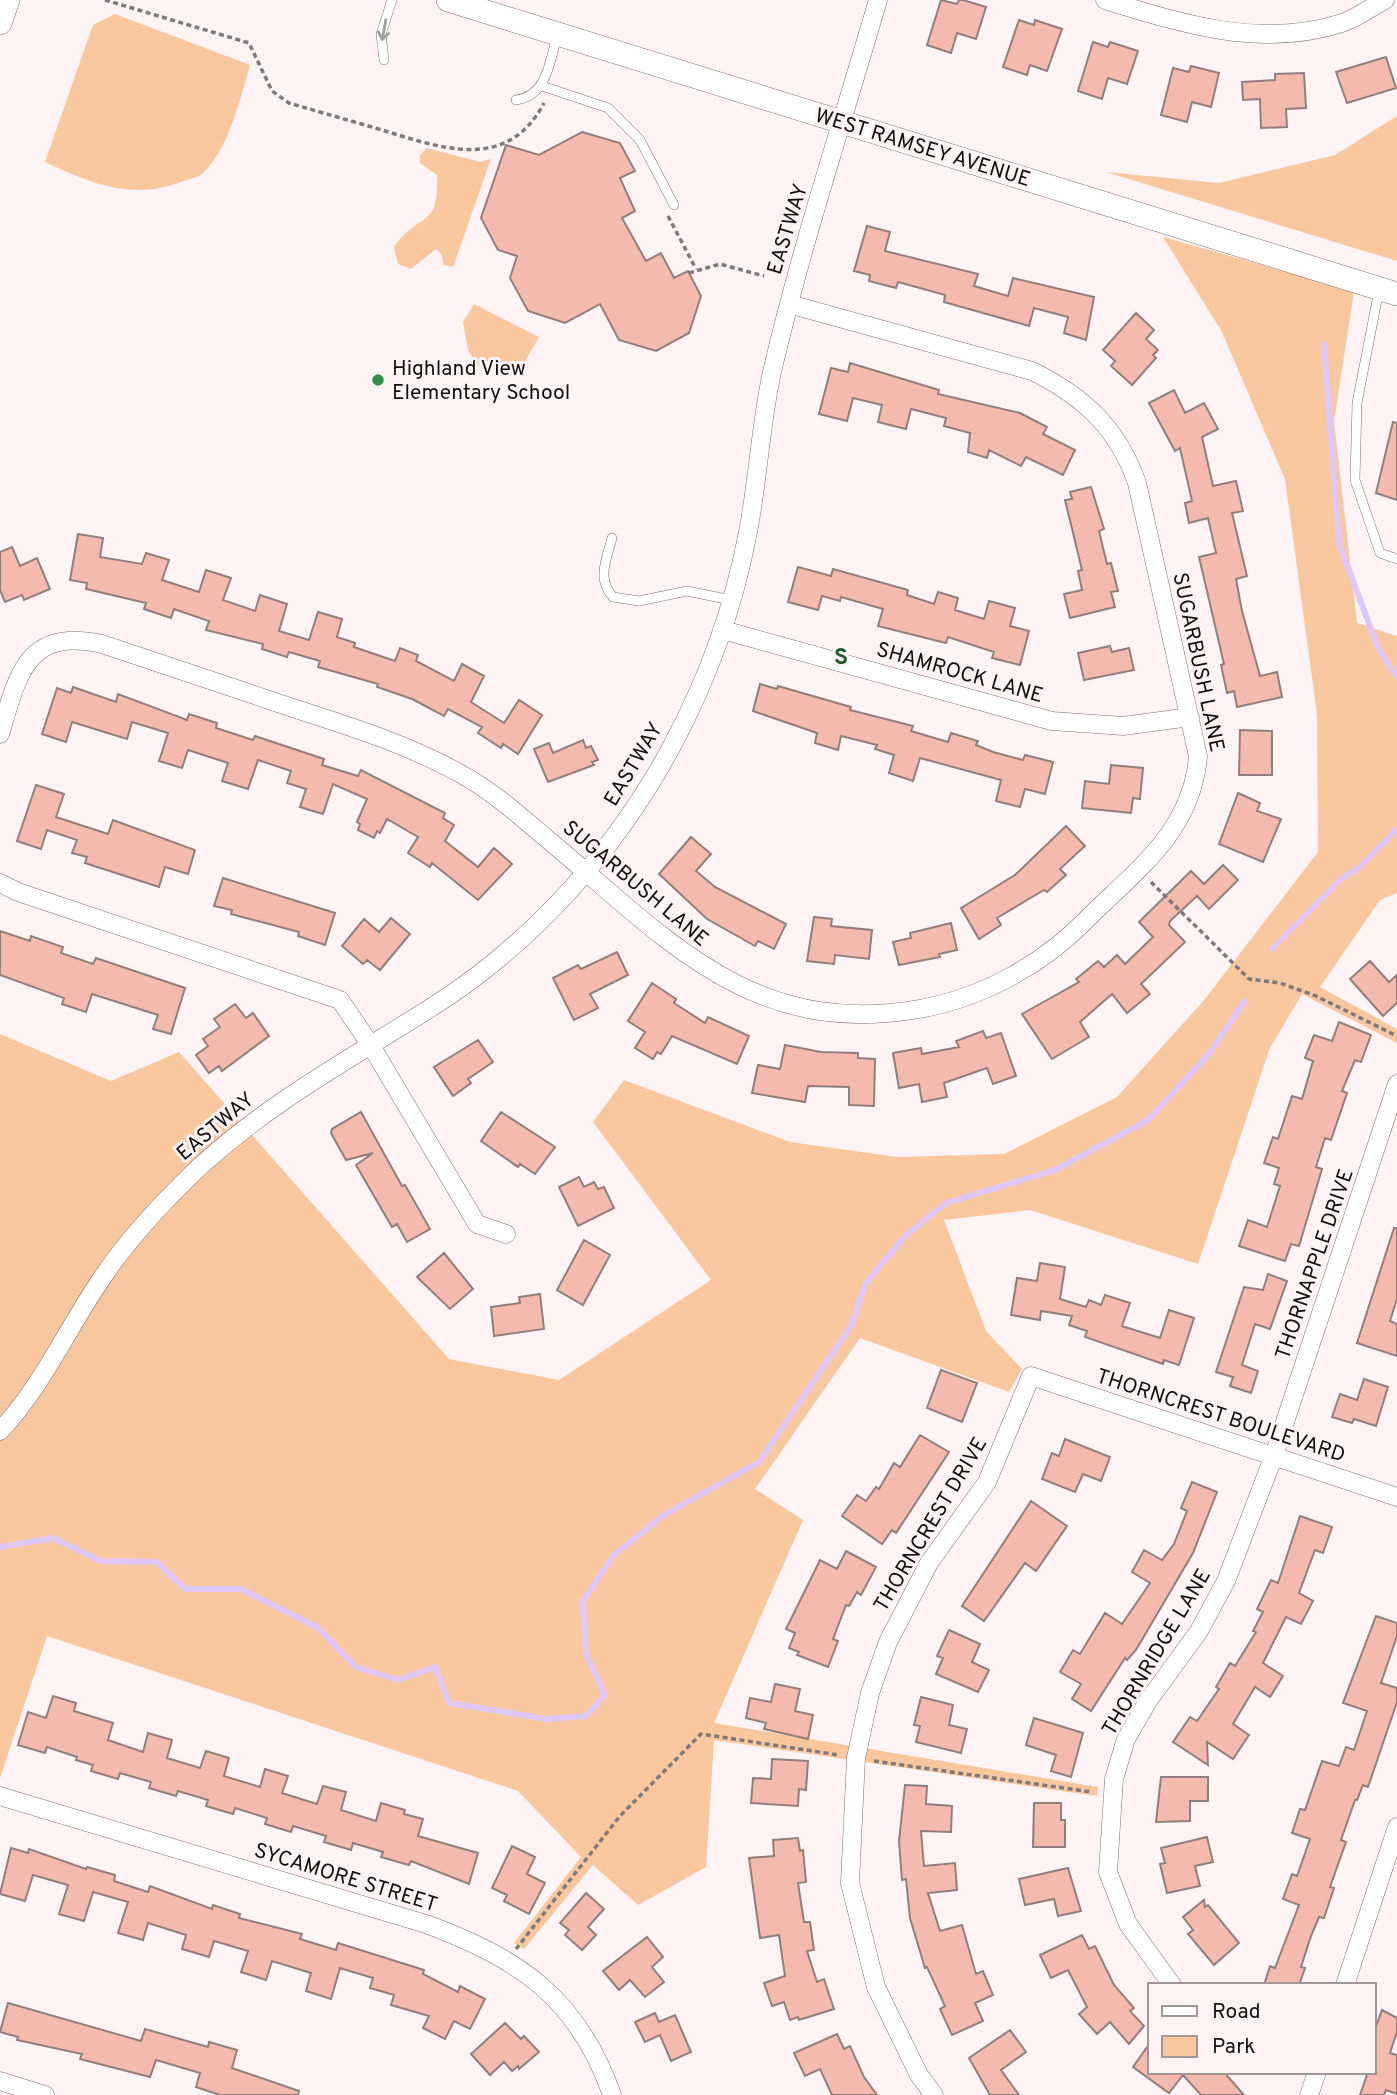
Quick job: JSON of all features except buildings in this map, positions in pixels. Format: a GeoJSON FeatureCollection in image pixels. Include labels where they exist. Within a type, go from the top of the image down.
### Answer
{"type":"FeatureCollection","features":[{"type":"Feature","properties":{"kind":"street"},"geometry":{"type":"LineString","coordinates":[[0,23],[8,0]]}},
{"type":"Feature","properties":{"kind":"street","name":"WEST RAMSEY AVENUE"},"geometry":{"type":"LineString","coordinates":[[448,0],[1388,291]]}},
{"type":"Feature","properties":{"kind":"street","name":"EASTWAY"},"geometry":{"type":"LineString","coordinates":[[0,1431],[27,1400],[103,1277],[144,1224],[239,1131],[298,1088],[436,1005],[507,951],[587,872],[630,815],[673,745],[700,689],[731,600],[747,538],[771,378],[789,304],[878,0]]}},
{"type":"Feature","properties":{"kind":"street"},"geometry":{"type":"LineString","coordinates":[[1105,0],[1186,25],[1251,34],[1294,34],[1344,22],[1385,0]]}},
{"type":"Feature","properties":{"kind":"street","name":"SUGARBUSH LANE"},"geometry":{"type":"LineString","coordinates":[[0,734],[18,677],[34,654],[54,643],[75,638],[102,643],[411,749],[463,775],[509,807],[675,948],[710,972],[752,992],[802,1008],[856,1014],[893,1013],[931,1007],[1008,978],[1044,958],[1138,868],[1179,824],[1191,799],[1198,757],[1137,483],[1128,458],[1110,428],[1090,406],[1060,385],[1032,371],[789,304]]}},
{"type":"Feature","properties":{"kind":"street","name":"SHAMROCK LANE"},"geometry":{"type":"LineString","coordinates":[[723,629],[1052,721],[1123,726],[1190,717]]}},
{"type":"Feature","properties":{"kind":"street"},"geometry":{"type":"LineString","coordinates":[[0,883],[18,892],[340,1000],[370,1044],[477,1224],[506,1234]]}},
{"type":"Feature","properties":{"kind":"street","name":"THORNAPPLE DRIVE"},"geometry":{"type":"LineString","coordinates":[[1273,1458],[1397,1084]]}},
{"type":"Feature","properties":{"kind":"street","name":"THORNCREST BOULEVARD"},"geometry":{"type":"LineString","coordinates":[[1031,1376],[1397,1497]]}},
{"type":"Feature","properties":{"kind":"street","name":"THORNCREST DRIVE"},"geometry":{"type":"LineString","coordinates":[[934,2095],[919,2075],[876,1987],[850,1883],[856,1758],[870,1693],[888,1642],[929,1563],[987,1482],[1031,1376]]}},
{"type":"Feature","properties":{"kind":"street","name":"THORNRIDGE LANE"},"geometry":{"type":"LineString","coordinates":[[1171,1983],[1128,1924],[1108,1872],[1114,1779],[1126,1739],[1142,1710],[1199,1631],[1226,1581],[1273,1458]]}},
{"type":"Feature","properties":{"kind":"street","name":"SYCAMORE STREET"},"geometry":{"type":"LineString","coordinates":[[0,1796],[426,1924],[477,1943],[509,1961],[555,1998],[589,2041],[612,2095]]}},
{"type":"Feature","properties":{"kind":"street"},"geometry":{"type":"LineString","coordinates":[[1346,1983],[1397,1827]]}},
{"type":"Feature","properties":{"kind":"street"},"geometry":{"type":"LineString","coordinates":[[1309,2095],[1316,2074]]}},
{"type":"Feature","properties":{"kind":"street"},"geometry":{"type":"LineString","coordinates":[[0,2081],[45,2095]]}},
{"type":"Feature","properties":{"kind":"lane"},"geometry":{"type":"LineString","coordinates":[[384,60],[381,34],[392,0]]}},
{"type":"Feature","properties":{"kind":"lane"},"geometry":{"type":"LineString","coordinates":[[546,87],[558,34]]}},
{"type":"Feature","properties":{"kind":"lane"},"geometry":{"type":"LineString","coordinates":[[516,100],[524,99],[546,87],[602,103],[640,140],[674,205]]}},
{"type":"Feature","properties":{"kind":"lane"},"geometry":{"type":"LineString","coordinates":[[1388,291],[1357,403],[1355,480],[1380,553],[1397,559]]}},
{"type":"Feature","properties":{"kind":"lane"},"geometry":{"type":"LineString","coordinates":[[612,538],[603,571],[604,583],[613,597],[630,601],[687,591],[731,600]]}},
{"type":"Feature","properties":{"kind":"path"},"geometry":{"type":"LineString","coordinates":[[104,0],[249,43],[272,91],[289,103],[446,149],[483,149],[518,135],[543,106],[546,87]]}},
{"type":"Feature","properties":{"kind":"path"},"geometry":{"type":"LineString","coordinates":[[689,273],[720,264],[764,276]]}},
{"type":"Feature","properties":{"kind":"path"},"geometry":{"type":"LineString","coordinates":[[1138,868],[1249,979],[1280,983],[1316,996],[1397,1036]]}},
{"type":"Feature","properties":{"kind":"path"},"geometry":{"type":"LineString","coordinates":[[509,1961],[620,1816],[701,1734],[844,1756]]}},
{"type":"Feature","properties":{"kind":"path"},"geometry":{"type":"LineString","coordinates":[[868,1760],[1092,1792]]}},
{"type":"Feature","properties":{"kind":"green space"},"geometry":{"type":"Polygon","coordinates":[[[115,14],[250,65],[238,107],[220,151],[199,176],[165,187],[130,190],[96,183],[45,162],[93,25],[115,14]]]}},
{"type":"Feature","properties":{"kind":"green space"},"geometry":{"type":"Polygon","coordinates":[[[1397,116],[1397,261],[1106,172],[1219,183],[1335,155],[1397,116]]]}},
{"type":"Feature","properties":{"kind":"green space"},"geometry":{"type":"Polygon","coordinates":[[[427,148],[480,162],[491,159],[453,267],[444,265],[441,254],[436,249],[411,269],[398,264],[394,247],[426,218],[435,204],[437,175],[420,163],[420,155],[427,148]]]}},
{"type":"Feature","properties":{"kind":"green space"},"geometry":{"type":"Polygon","coordinates":[[[1163,237],[1354,291],[1334,421],[1357,623],[1397,636],[1397,893],[1380,900],[1320,987],[1397,1029],[1397,1043],[1302,994],[1269,1050],[1198,1264],[1030,1210],[944,1220],[986,1331],[1022,1369],[1009,1392],[860,1338],[755,1489],[803,1520],[714,1723],[1098,1787],[1097,1796],[714,1740],[706,1867],[638,1905],[593,1865],[524,1949],[514,1943],[581,1857],[518,1791],[47,1636],[0,1778],[0,1034],[111,1081],[179,1052],[449,1359],[559,1380],[711,1280],[593,1122],[624,1080],[790,1142],[897,1157],[1004,1154],[1117,1097],[1205,999],[1318,852],[1317,714],[1285,479],[1222,332],[1163,237]]]}},
{"type":"Feature","properties":{"kind":"green space"},"geometry":{"type":"Polygon","coordinates":[[[474,304],[539,337],[520,370],[509,371],[476,364],[468,350],[463,322],[474,304]]]}},
{"type":"Feature","properties":{"kind":"waterway"},"geometry":{"type":"LineString","coordinates":[[1324,344],[1339,543],[1378,648],[1397,677]]}},
{"type":"Feature","properties":{"kind":"waterway"},"geometry":{"type":"LineString","coordinates":[[1272,949],[1341,879],[1359,868],[1397,829]]}},
{"type":"Feature","properties":{"kind":"waterway"},"geometry":{"type":"LineString","coordinates":[[0,1547],[53,1538],[101,1561],[157,1562],[185,1589],[241,1589],[318,1628],[356,1667],[398,1680],[435,1667],[449,1703],[546,1719],[586,1716],[605,1695],[586,1654],[583,1601],[614,1555],[664,1515],[759,1462],[851,1326],[866,1283],[905,1236],[946,1203],[1055,1170],[1148,1120],[1209,1054],[1245,1001]]}},
{"type":"Feature","properties":{"kind":"place","name":"Highland View Elementary School"},"geometry":{"type":"Point","coordinates":[378,380]}},
{"type":"Feature","properties":{"kind":"district","name":"S"},"geometry":{"type":"Point","coordinates":[841,656]}}]}
